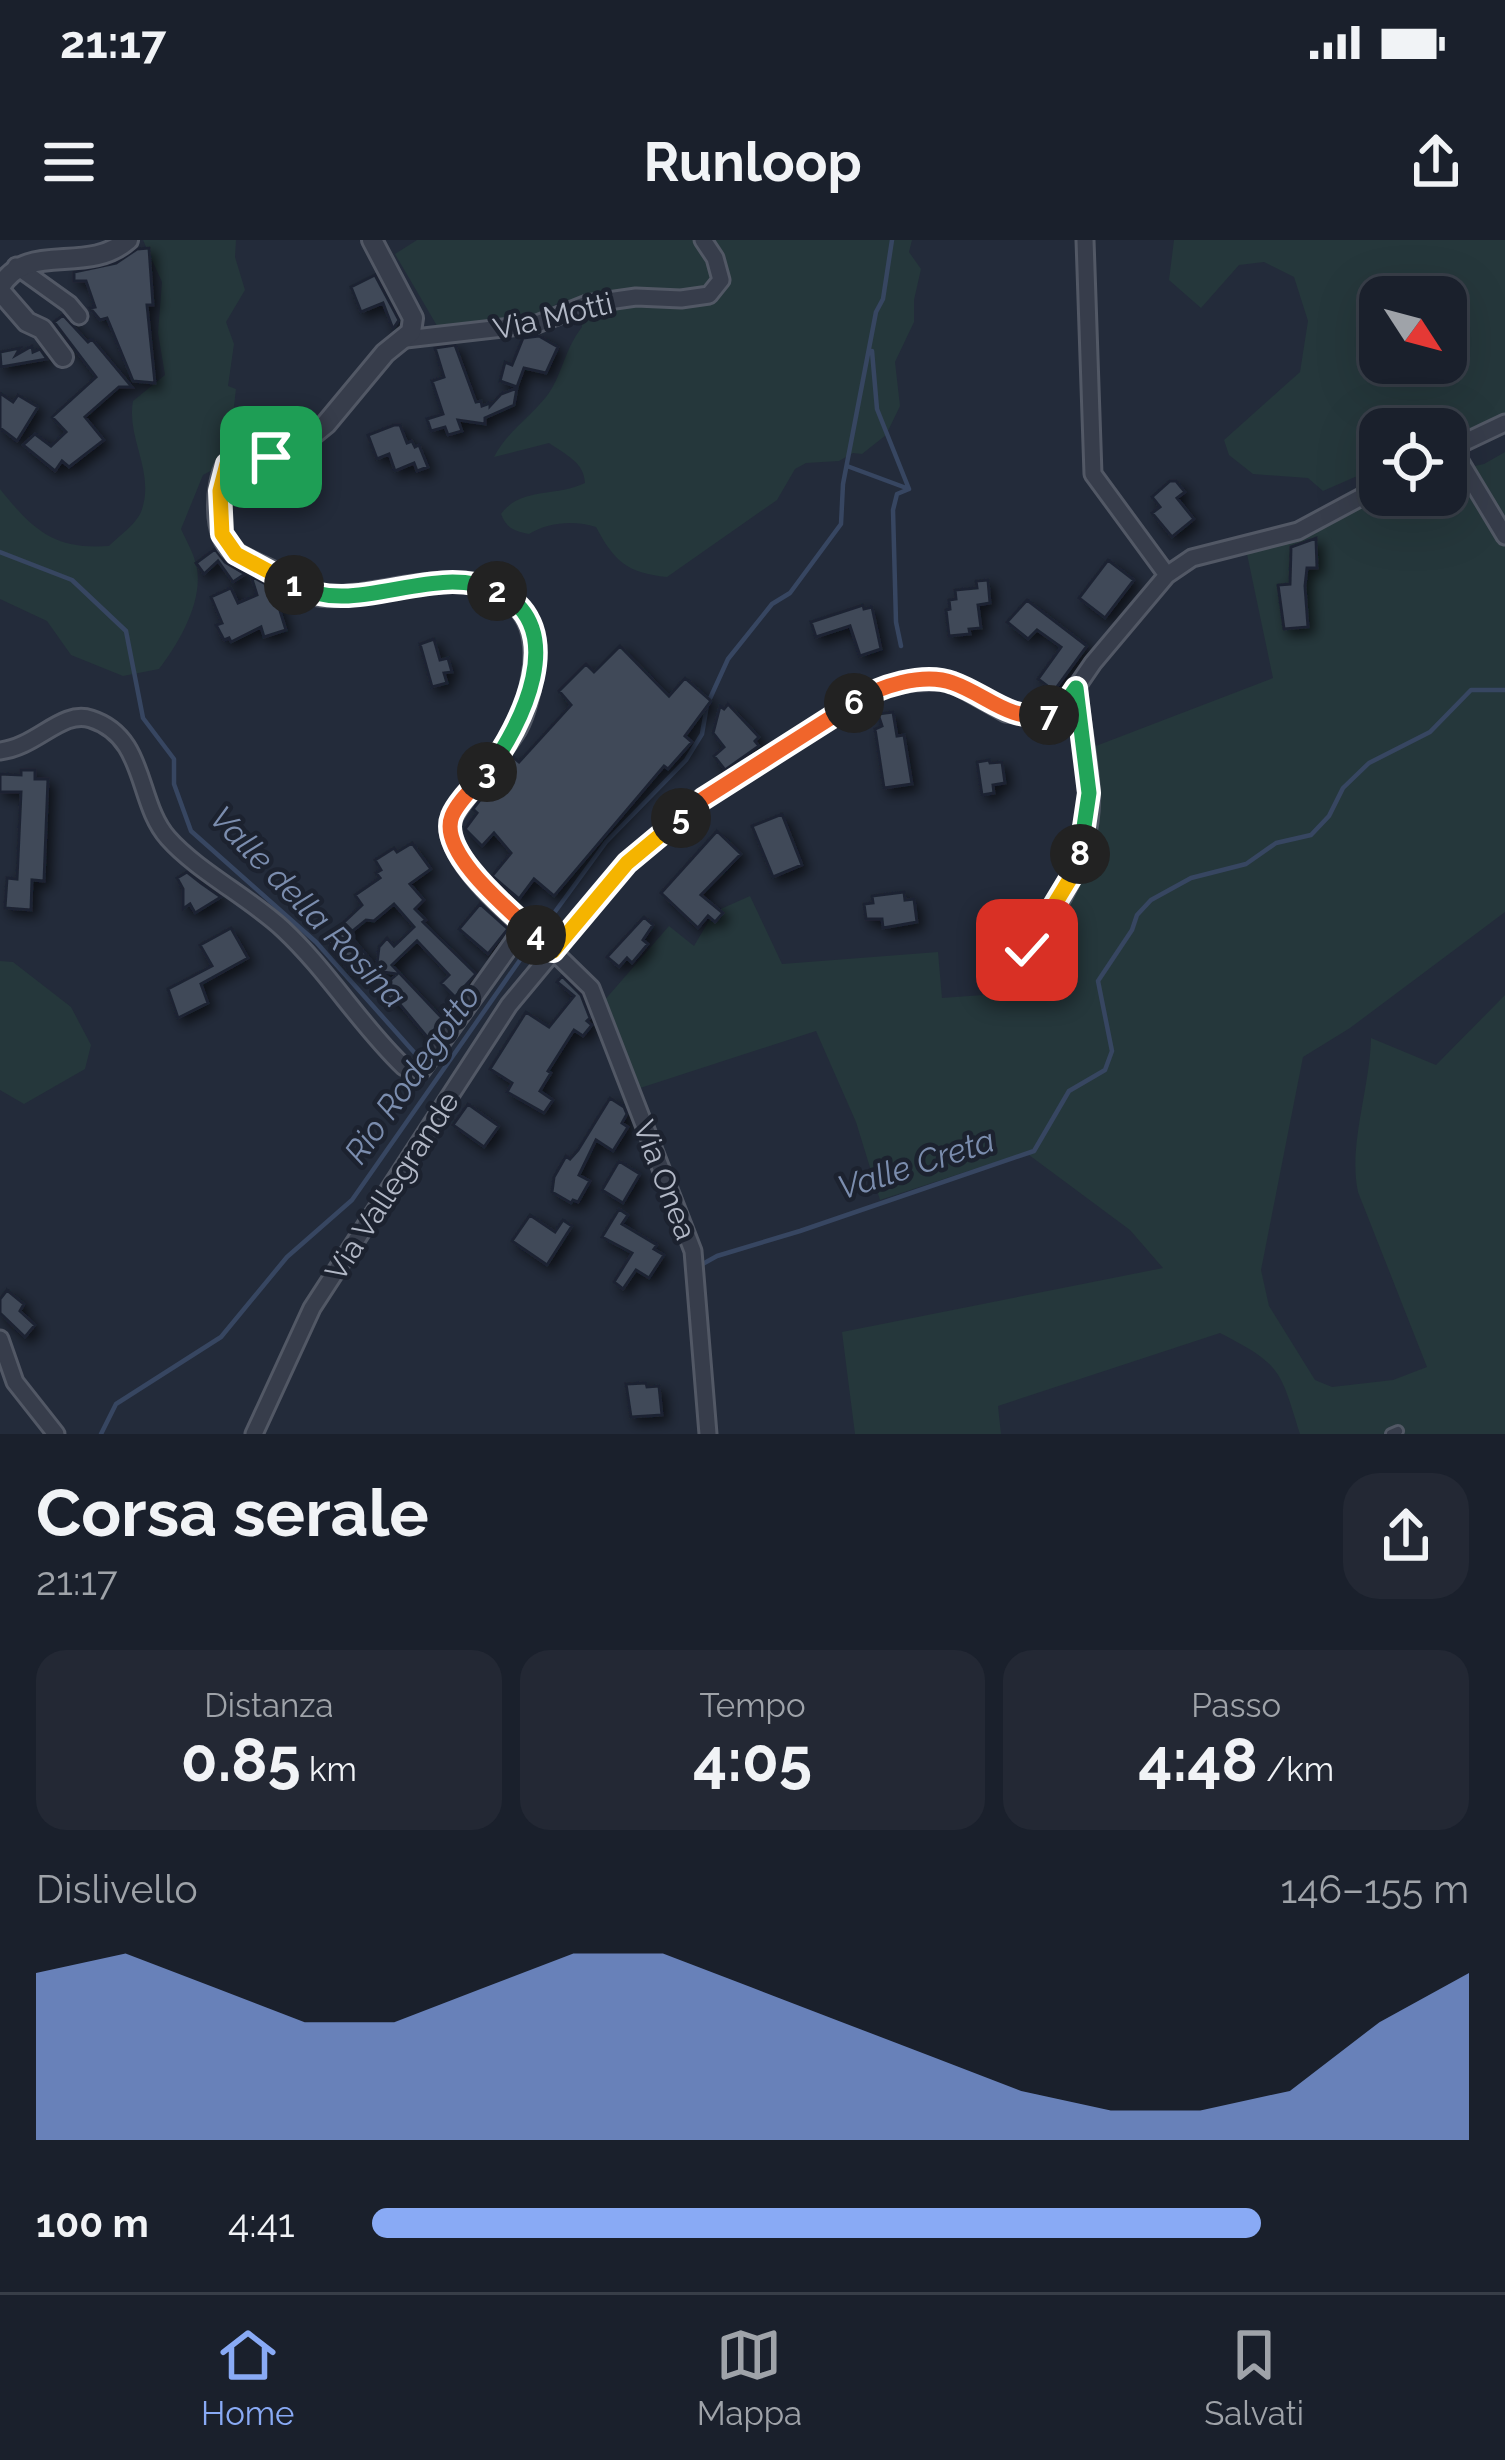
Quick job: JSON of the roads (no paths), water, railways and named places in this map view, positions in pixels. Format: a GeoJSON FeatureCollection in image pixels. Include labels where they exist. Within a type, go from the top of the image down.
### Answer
{"type":"FeatureCollection","features":[{"type":"Feature","properties":{"kind":"street"},"geometry":{"type":"LineString","coordinates":[[63,357],[42,329],[27,322],[0,289],[16,266],[32,254],[108,251],[128,240]]}},
{"type":"Feature","properties":{"kind":"street"},"geometry":{"type":"LineString","coordinates":[[372,240],[412,318],[411,332],[385,353],[326,424],[289,454],[244,456],[227,464],[220,491],[222,534],[236,554],[313,595],[469,584],[507,596],[521,608],[536,647],[521,718],[450,822],[476,878],[538,937]]}},
{"type":"Feature","properties":{"kind":"street","name":"Via Motti"},"geometry":{"type":"LineString","coordinates":[[406,339],[537,324],[603,302],[709,295],[721,280],[703,240]]}},
{"type":"Feature","properties":{"kind":"street"},"geometry":{"type":"LineString","coordinates":[[1085,240],[1093,474],[1167,575]]}},
{"type":"Feature","properties":{"kind":"street"},"geometry":{"type":"LineString","coordinates":[[16,266],[79,316]]}},
{"type":"Feature","properties":{"kind":"street"},"geometry":{"type":"LineString","coordinates":[[1467,441],[1505,423]]}},
{"type":"Feature","properties":{"kind":"street"},"geometry":{"type":"LineString","coordinates":[[1467,477],[1505,536]]}},
{"type":"Feature","properties":{"kind":"street"},"geometry":{"type":"LineString","coordinates":[[0,751],[24,747],[75,717],[87,717],[114,731],[140,768],[167,838],[281,927],[404,1067],[425,1065],[538,937],[703,799],[873,690],[949,681],[1006,712],[1037,717],[1058,714],[1167,575],[1192,558],[1298,531],[1359,498]]}},
{"type":"Feature","properties":{"kind":"street"},"geometry":{"type":"LineString","coordinates":[[995,982],[1044,925],[1076,869],[1083,846],[1089,793],[1076,688]]}},
{"type":"Feature","properties":{"kind":"street","name":"Via Vallegrande"},"geometry":{"type":"LineString","coordinates":[[254,1434],[312,1308],[509,1005],[538,937]]}},
{"type":"Feature","properties":{"kind":"street","name":"Via Onea"},"geometry":{"type":"LineString","coordinates":[[538,937],[591,988],[693,1251],[708,1434]]}},
{"type":"Feature","properties":{"kind":"street"},"geometry":{"type":"LineString","coordinates":[[0,1340],[15,1382],[56,1434]]}},
{"type":"Feature","properties":{"kind":"waterway","name":"Rio Rodegotto"},"geometry":{"type":"LineString","coordinates":[[541,931],[606,842],[686,760],[702,734],[707,705],[728,659],[772,604],[790,593],[841,524],[843,484],[892,240]]}},
{"type":"Feature","properties":{"kind":"waterway"},"geometry":{"type":"LineString","coordinates":[[872,351],[877,409],[909,489]]}},
{"type":"Feature","properties":{"kind":"waterway"},"geometry":{"type":"LineString","coordinates":[[847,466],[909,489]]}},
{"type":"Feature","properties":{"kind":"waterway"},"geometry":{"type":"LineString","coordinates":[[901,646],[893,510],[897,494],[909,489]]}},
{"type":"Feature","properties":{"kind":"waterway","name":"Valle della Rosina"},"geometry":{"type":"LineString","coordinates":[[0,552],[72,580],[126,631],[143,718],[174,759],[174,784],[191,831],[316,942],[421,1060]]}},
{"type":"Feature","properties":{"kind":"waterway","name":"Valle Creta"},"geometry":{"type":"LineString","coordinates":[[699,1266],[717,1256],[1034,1151],[1069,1091],[1105,1070],[1112,1051],[1098,981],[1151,900],[1191,878],[1246,864],[1276,843],[1311,835],[1329,816],[1343,788],[1369,763],[1430,732],[1471,690],[1505,690]]}},
{"type":"Feature","properties":{"kind":"waterway","name":"Rio Rodegotto"},"geometry":{"type":"LineString","coordinates":[[101,1434],[116,1404],[221,1337],[287,1257],[352,1200],[534,940]]}}]}
